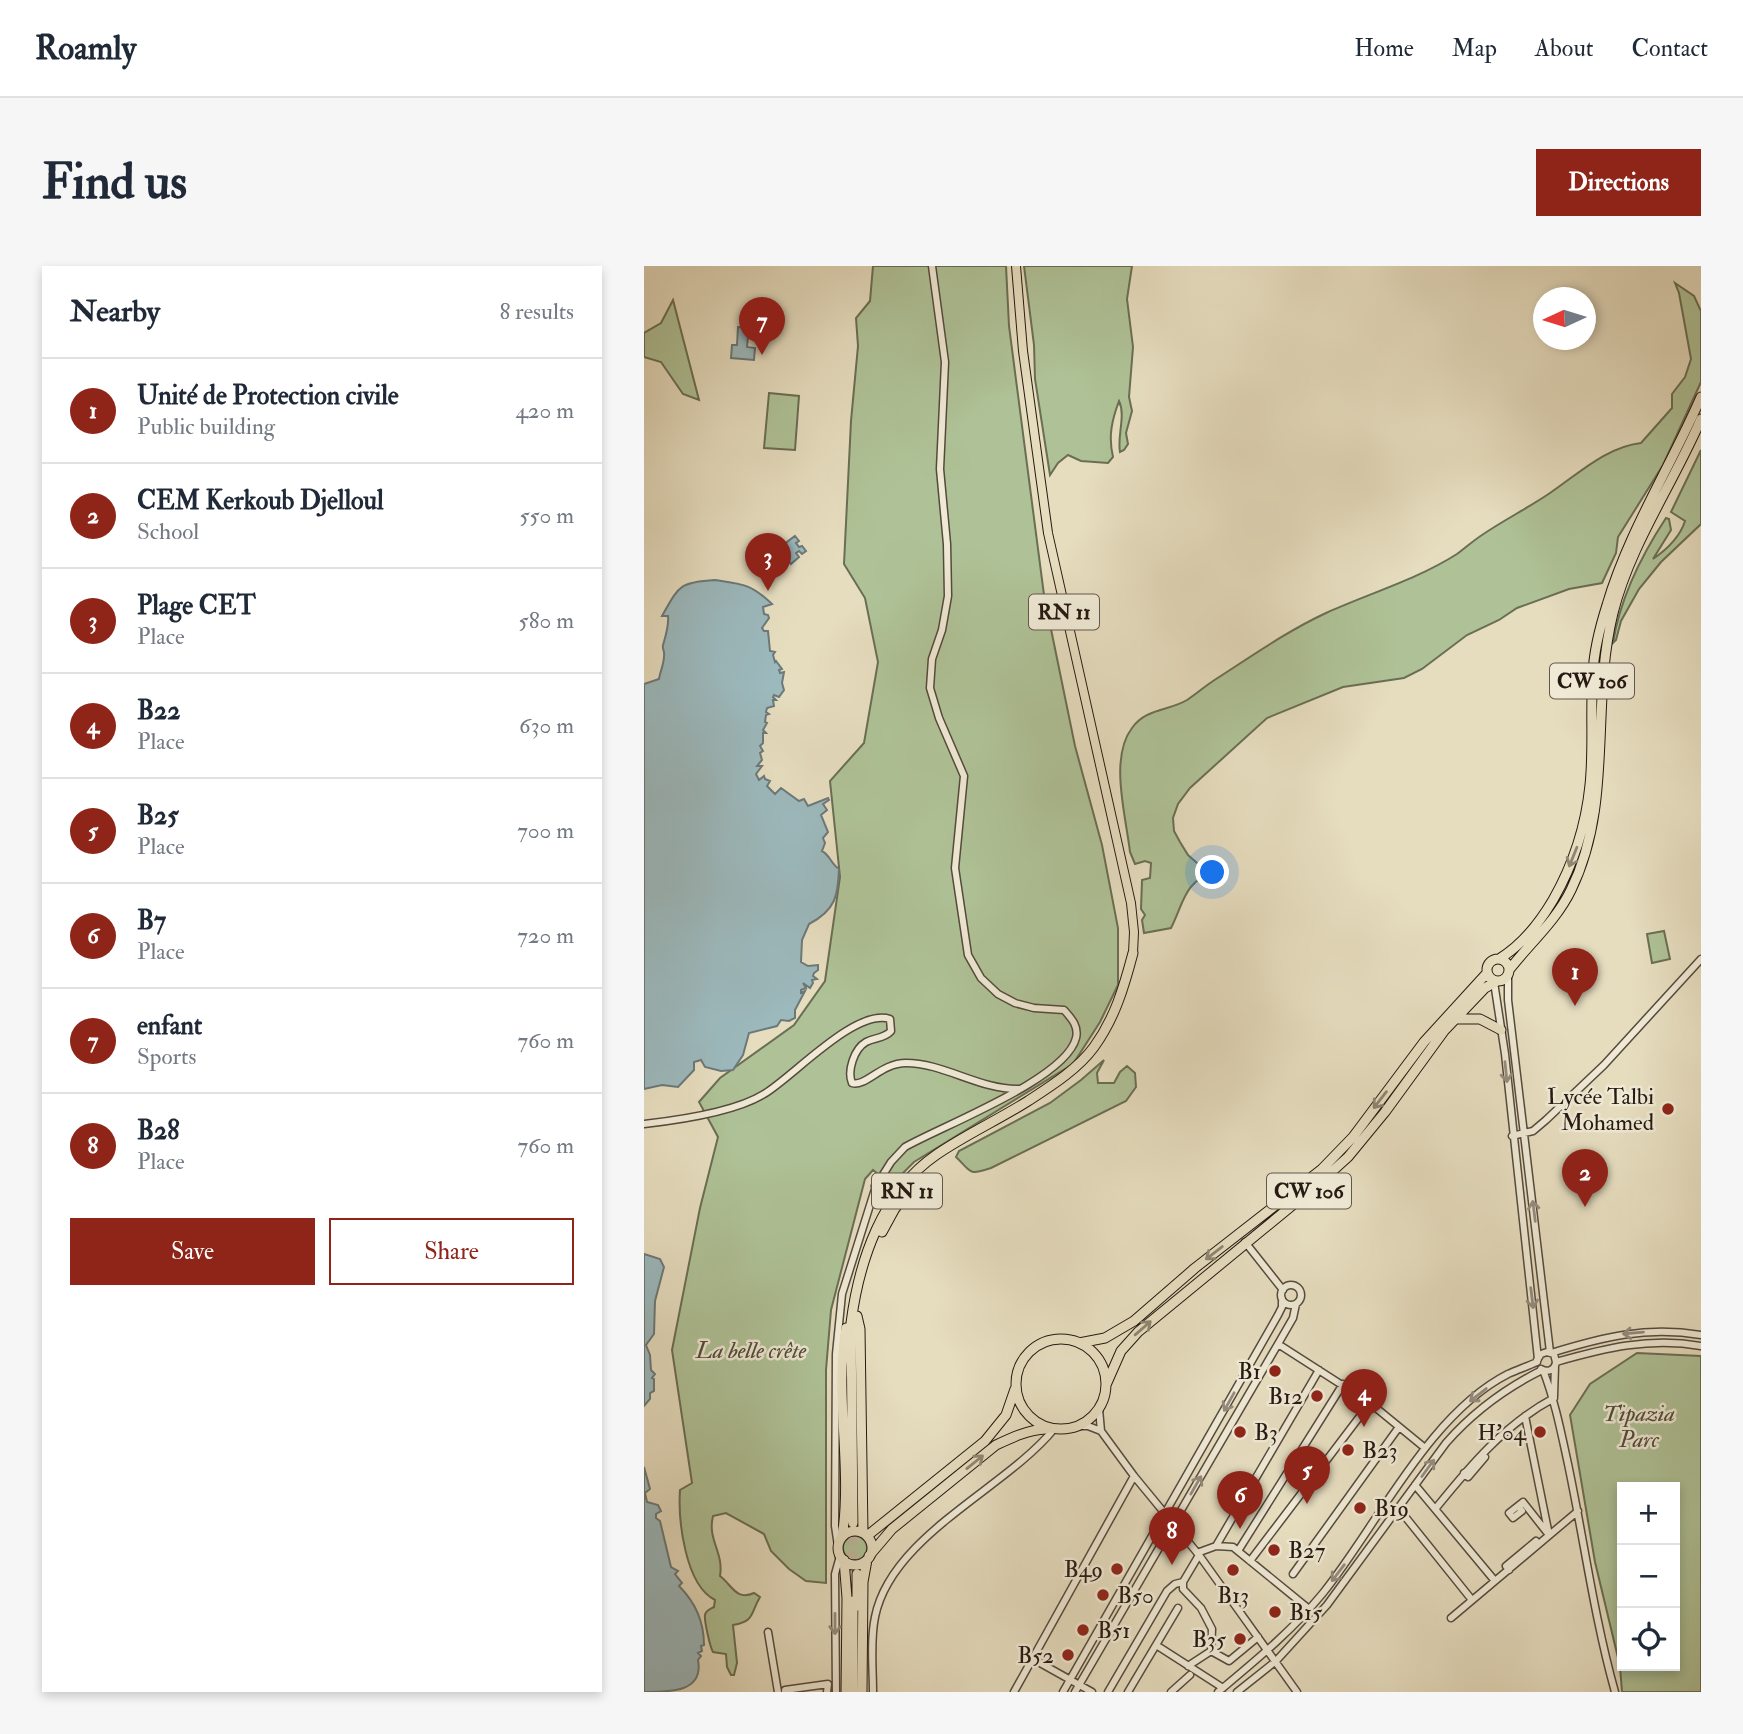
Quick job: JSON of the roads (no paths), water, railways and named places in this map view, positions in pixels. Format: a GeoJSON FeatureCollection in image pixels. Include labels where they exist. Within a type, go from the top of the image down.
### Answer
{"type":"FeatureCollection","features":[{"type":"Feature","properties":{"kind":"highway","name":"CW 106"},"geometry":{"type":"LineString","coordinates":[[1499,959],[1515,947],[1542,916],[1558,891],[1576,849],[1585,819],[1590,784],[1593,672],[1597,640],[1619,570],[1701,397]]}},
{"type":"Feature","properties":{"kind":"highway","name":"CW 106"},"geometry":{"type":"LineString","coordinates":[[1508,973],[1561,907],[1584,860],[1590,842],[1598,786],[1601,690],[1613,613],[1633,558],[1701,419]]}},
{"type":"Feature","properties":{"kind":"highway","name":"RN 11"},"geometry":{"type":"LineString","coordinates":[[855,1523],[855,1313],[866,1256],[889,1204],[906,1182],[936,1155],[1029,1100],[1079,1063],[1093,1049],[1123,994],[1133,953]]}},
{"type":"Feature","properties":{"kind":"highway","name":"RN 11"},"geometry":{"type":"LineString","coordinates":[[855,1313],[885,1227],[908,1189],[926,1170],[1057,1085],[1095,1050],[1119,1009],[1130,976],[1133,953]]}},
{"type":"Feature","properties":{"kind":"highway"},"geometry":{"type":"LineString","coordinates":[[1499,959],[1507,963],[1508,973],[1502,981],[1493,979],[1489,963],[1499,959]]}},
{"type":"Feature","properties":{"kind":"highway","name":"CW 106"},"geometry":{"type":"LineString","coordinates":[[1106,1385],[1117,1358],[1129,1341],[1348,1157],[1385,1112],[1432,1045],[1493,979]]}},
{"type":"Feature","properties":{"kind":"highway","name":"CW 106"},"geometry":{"type":"LineString","coordinates":[[1079,1343],[1105,1338],[1134,1321],[1195,1268],[1322,1169],[1353,1137],[1424,1042],[1493,979]]}},
{"type":"Feature","properties":{"kind":"highway"},"geometry":{"type":"LineString","coordinates":[[1456,1019],[1480,1019],[1501,1030]]}},
{"type":"Feature","properties":{"kind":"highway"},"geometry":{"type":"LineString","coordinates":[[877,1185],[889,1188],[906,1182]]}},
{"type":"Feature","properties":{"kind":"highway"},"geometry":{"type":"LineString","coordinates":[[877,1185],[889,1204],[885,1227]]}},
{"type":"Feature","properties":{"kind":"highway"},"geometry":{"type":"LineString","coordinates":[[846,1692],[847,1598],[841,1550],[845,1509],[844,1343],[847,1327],[855,1313]]}},
{"type":"Feature","properties":{"kind":"highway"},"geometry":{"type":"LineString","coordinates":[[855,1313],[860,1334],[862,1513],[865,1535],[871,1546],[863,1582],[862,1692]]}},
{"type":"Feature","properties":{"kind":"highway"},"geometry":{"type":"LineString","coordinates":[[841,1550],[853,1564],[868,1558],[892,1529],[996,1445],[1034,1430],[1079,1426],[1099,1409],[1104,1397],[1106,1385],[1099,1360],[1079,1343],[1066,1340],[1052,1340],[1028,1353],[1021,1364],[1006,1415],[998,1427],[985,1441],[891,1518],[865,1535]]}},
{"type":"Feature","properties":{"kind":"highway"},"geometry":{"type":"LineString","coordinates":[[1016,1383],[1023,1408],[1042,1425],[1054,1429]]}},
{"type":"Feature","properties":{"kind":"highway"},"geometry":{"type":"LineString","coordinates":[[862,1513],[868,1522],[873,1524],[891,1518]]}},
{"type":"Feature","properties":{"kind":"highway"},"geometry":{"type":"LineString","coordinates":[[841,1550],[852,1531],[865,1535]]}},
{"type":"Feature","properties":{"kind":"highway"},"geometry":{"type":"LineString","coordinates":[[855,1574],[855,1692]]}},
{"type":"Feature","properties":{"kind":"main road","name":"RN 11"},"geometry":{"type":"LineString","coordinates":[[1016,266],[1025,365],[1048,533],[1131,903],[1133,953]]}},
{"type":"Feature","properties":{"kind":"street"},"geometry":{"type":"LineString","coordinates":[[836,1692],[835,1574],[841,1550],[835,1526],[838,1317],[852,1258],[877,1185],[891,1162],[905,1147],[1021,1088],[1056,1066],[1069,1053],[1077,1036],[1075,1022],[1063,1010],[1034,1008],[1015,1003],[998,994],[981,978],[968,955],[955,868],[964,776],[939,719],[930,688],[932,659],[942,630],[948,596],[947,544],[940,470],[945,362],[932,266]]}},
{"type":"Feature","properties":{"kind":"street"},"geometry":{"type":"LineString","coordinates":[[1512,1136],[1533,1131],[1546,1120],[1604,1065],[1701,959]]}},
{"type":"Feature","properties":{"kind":"street"},"geometry":{"type":"LineString","coordinates":[[1508,973],[1508,1000],[1524,1134],[1551,1352],[1556,1364],[1553,1398]]}},
{"type":"Feature","properties":{"kind":"street"},"geometry":{"type":"LineString","coordinates":[[1493,979],[1537,1360],[1553,1398],[1578,1511],[1595,1608],[1615,1692]]}},
{"type":"Feature","properties":{"kind":"street"},"geometry":{"type":"LineString","coordinates":[[644,1124],[735,1108],[753,1101],[778,1085],[845,1032],[864,1021],[881,1017],[890,1019],[891,1031],[860,1047],[850,1070],[852,1083],[863,1083],[883,1068],[895,1063],[909,1063],[1009,1089],[1021,1088]]}},
{"type":"Feature","properties":{"kind":"street"},"geometry":{"type":"LineString","coordinates":[[993,1084],[997,1100]]}},
{"type":"Feature","properties":{"kind":"street"},"geometry":{"type":"LineString","coordinates":[[1063,1692],[1281,1310],[1283,1290],[1245,1242]]}},
{"type":"Feature","properties":{"kind":"street"},"geometry":{"type":"LineString","coordinates":[[1075,1692],[1293,1318],[1301,1296],[1297,1288],[1291,1286],[1283,1290]]}},
{"type":"Feature","properties":{"kind":"street"},"geometry":{"type":"LineString","coordinates":[[1282,1299],[1286,1304],[1296,1304]]}},
{"type":"Feature","properties":{"kind":"street"},"geometry":{"type":"LineString","coordinates":[[1156,1645],[1220,1690],[1268,1650],[1309,1609],[1348,1559],[1425,1448],[1456,1414],[1478,1395],[1507,1375],[1537,1360],[1541,1353],[1624,1333],[1669,1332],[1701,1335]]}},
{"type":"Feature","properties":{"kind":"street"},"geometry":{"type":"LineString","coordinates":[[1237,1692],[1276,1661],[1343,1586],[1415,1485],[1464,1423],[1511,1385],[1543,1370],[1551,1370],[1556,1364],[1625,1344],[1668,1342],[1701,1346]]}},
{"type":"Feature","properties":{"kind":"street"},"geometry":{"type":"LineString","coordinates":[[1278,1344],[1370,1402],[1425,1448]]}},
{"type":"Feature","properties":{"kind":"street"},"geometry":{"type":"LineString","coordinates":[[1216,1546],[1319,1370]]}},
{"type":"Feature","properties":{"kind":"street"},"geometry":{"type":"LineString","coordinates":[[1238,1551],[1343,1384]]}},
{"type":"Feature","properties":{"kind":"street"},"geometry":{"type":"LineString","coordinates":[[1436,1508],[1464,1473],[1468,1477],[1487,1454],[1514,1430],[1511,1426],[1553,1398]]}},
{"type":"Feature","properties":{"kind":"street"},"geometry":{"type":"LineString","coordinates":[[1250,1561],[1370,1402]]}},
{"type":"Feature","properties":{"kind":"street"},"geometry":{"type":"LineString","coordinates":[[1099,1409],[1101,1431]]}},
{"type":"Feature","properties":{"kind":"street"},"geometry":{"type":"LineString","coordinates":[[1525,1416],[1549,1535]]}},
{"type":"Feature","properties":{"kind":"street"},"geometry":{"type":"LineString","coordinates":[[1079,1426],[1093,1427],[1101,1431],[1198,1554],[1297,1692]]}},
{"type":"Feature","properties":{"kind":"street"},"geometry":{"type":"LineString","coordinates":[[1293,1574],[1399,1427]]}},
{"type":"Feature","properties":{"kind":"street"},"geometry":{"type":"LineString","coordinates":[[873,1692],[875,1615],[892,1578],[909,1555],[936,1529],[1022,1460],[1054,1429]]}},
{"type":"Feature","properties":{"kind":"street"},"geometry":{"type":"LineString","coordinates":[[1014,1692],[1134,1476]]}},
{"type":"Feature","properties":{"kind":"street"},"geometry":{"type":"LineString","coordinates":[[1415,1485],[1495,1581]]}},
{"type":"Feature","properties":{"kind":"street"},"geometry":{"type":"LineString","coordinates":[[1518,1506],[1523,1502],[1549,1535]]}},
{"type":"Feature","properties":{"kind":"street"},"geometry":{"type":"LineString","coordinates":[[1451,1618],[1509,1570],[1506,1566],[1536,1541],[1539,1544],[1578,1511]]}},
{"type":"Feature","properties":{"kind":"street"},"geometry":{"type":"LineString","coordinates":[[1403,1514],[1472,1600]]}},
{"type":"Feature","properties":{"kind":"street"},"geometry":{"type":"LineString","coordinates":[[1211,1651],[1212,1629],[1201,1608],[1185,1594],[1183,1582],[1198,1554],[1216,1546],[1227,1545],[1238,1551],[1309,1609]]}},
{"type":"Feature","properties":{"kind":"street"},"geometry":{"type":"LineString","coordinates":[[1108,1692],[1167,1591],[1175,1584],[1183,1582]]}},
{"type":"Feature","properties":{"kind":"street"},"geometry":{"type":"LineString","coordinates":[[1128,1692],[1178,1608]]}},
{"type":"Feature","properties":{"kind":"street"},"geometry":{"type":"LineString","coordinates":[[768,1632],[778,1692]]}},
{"type":"Feature","properties":{"kind":"street"},"geometry":{"type":"LineString","coordinates":[[1211,1651],[1229,1661],[1258,1637]]}},
{"type":"Feature","properties":{"kind":"street"},"geometry":{"type":"LineString","coordinates":[[1188,1666],[1211,1651]]}},
{"type":"Feature","properties":{"kind":"street"},"geometry":{"type":"LineString","coordinates":[[1033,1659],[1092,1692]]}},
{"type":"Feature","properties":{"kind":"street"},"geometry":{"type":"LineString","coordinates":[[1171,1692],[1189,1675]]}},
{"type":"Feature","properties":{"kind":"street"},"geometry":{"type":"LineString","coordinates":[[785,1692],[828,1684],[827,1692]]}},
{"type":"Feature","properties":{"kind":"water"},"geometry":{"type":"Polygon","coordinates":[[[738,327],[749,328],[747,347],[755,348],[754,360],[731,358],[732,345],[737,345],[738,327]]]}},
{"type":"Feature","properties":{"kind":"water"},"geometry":{"type":"Polygon","coordinates":[[[795,536],[799,541],[796,543],[806,551],[802,554],[799,551],[796,553],[799,557],[791,564],[779,548],[795,536]]]}},
{"type":"Feature","properties":{"kind":"water"},"geometry":{"type":"Polygon","coordinates":[[[715,580],[746,586],[772,604],[763,607],[764,614],[769,618],[762,628],[768,631],[770,651],[775,652],[775,662],[782,669],[779,670],[780,673],[784,672],[784,690],[779,697],[774,695],[774,706],[767,708],[766,712],[769,714],[766,715],[767,723],[763,730],[766,733],[763,733],[763,743],[760,746],[763,751],[760,753],[762,760],[757,766],[762,766],[756,774],[759,780],[764,776],[770,781],[767,786],[775,794],[781,788],[799,801],[804,799],[808,806],[828,798],[823,804],[827,810],[821,815],[828,832],[823,838],[825,843],[822,851],[839,869],[838,887],[830,907],[809,924],[802,940],[801,962],[808,966],[818,965],[818,970],[813,976],[817,979],[812,980],[810,988],[803,983],[806,988],[801,990],[801,993],[805,991],[795,1010],[795,1018],[789,1021],[781,1020],[777,1026],[749,1033],[743,1055],[733,1070],[721,1071],[705,1067],[701,1060],[694,1062],[694,1070],[678,1087],[662,1085],[644,1089],[644,684],[659,679],[668,623],[668,616],[662,616],[672,598],[687,584],[715,580]]]}},
{"type":"Feature","properties":{"kind":"water"},"geometry":{"type":"Polygon","coordinates":[[[644,1254],[660,1259],[664,1267],[655,1301],[654,1334],[646,1345],[651,1370],[655,1374],[652,1378],[654,1391],[650,1393],[650,1399],[644,1406],[644,1254]]]}},
{"type":"Feature","properties":{"kind":"water"},"geometry":{"type":"Polygon","coordinates":[[[644,1467],[650,1489],[645,1493],[647,1502],[658,1505],[661,1511],[656,1514],[656,1518],[660,1521],[671,1567],[678,1571],[675,1574],[682,1583],[679,1586],[698,1613],[704,1637],[702,1651],[698,1653],[701,1656],[696,1679],[683,1688],[665,1692],[644,1692],[644,1467]]]}},
{"type":"Feature","properties":{"kind":"tunnel"},"geometry":{"type":"LineString","coordinates":[[853,1523],[853,1574]]}},
{"type":"Feature","properties":{"kind":"place","name":"enfant"},"geometry":{"type":"Point","coordinates":[762,355]}},
{"type":"Feature","properties":{"kind":"place","name":"Plage CET"},"geometry":{"type":"Point","coordinates":[768,591]}},
{"type":"Feature","properties":{"kind":"place","name":"Unité de Protection civile"},"geometry":{"type":"Point","coordinates":[1575,1006]}},
{"type":"Feature","properties":{"kind":"place","name":"Lycée Talbi Mohamed"},"geometry":{"type":"Point","coordinates":[1668,1109]}},
{"type":"Feature","properties":{"kind":"place","name":"CEM Kerkoub Djelloul"},"geometry":{"type":"Point","coordinates":[1585,1207]}},
{"type":"Feature","properties":{"kind":"place","name":"B1"},"geometry":{"type":"Point","coordinates":[1275,1371]}},
{"type":"Feature","properties":{"kind":"place","name":"B12"},"geometry":{"type":"Point","coordinates":[1317,1396]}},
{"type":"Feature","properties":{"kind":"place","name":"B22"},"geometry":{"type":"Point","coordinates":[1364,1427]}},
{"type":"Feature","properties":{"kind":"place","name":"B3"},"geometry":{"type":"Point","coordinates":[1240,1432]}},
{"type":"Feature","properties":{"kind":"place","name":"H'04"},"geometry":{"type":"Point","coordinates":[1540,1432]}},
{"type":"Feature","properties":{"kind":"place","name":"B23"},"geometry":{"type":"Point","coordinates":[1348,1450]}},
{"type":"Feature","properties":{"kind":"place","name":"B25"},"geometry":{"type":"Point","coordinates":[1307,1504]}},
{"type":"Feature","properties":{"kind":"place","name":"B19"},"geometry":{"type":"Point","coordinates":[1360,1508]}},
{"type":"Feature","properties":{"kind":"place","name":"B7"},"geometry":{"type":"Point","coordinates":[1240,1529]}},
{"type":"Feature","properties":{"kind":"place","name":"B27"},"geometry":{"type":"Point","coordinates":[1274,1550]}},
{"type":"Feature","properties":{"kind":"place","name":"B28"},"geometry":{"type":"Point","coordinates":[1172,1565]}},
{"type":"Feature","properties":{"kind":"place","name":"B49"},"geometry":{"type":"Point","coordinates":[1117,1569]}},
{"type":"Feature","properties":{"kind":"place","name":"B13"},"geometry":{"type":"Point","coordinates":[1233,1570]}},
{"type":"Feature","properties":{"kind":"place","name":"B50"},"geometry":{"type":"Point","coordinates":[1103,1595]}},
{"type":"Feature","properties":{"kind":"place","name":"B15"},"geometry":{"type":"Point","coordinates":[1275,1612]}},
{"type":"Feature","properties":{"kind":"place","name":"B51"},"geometry":{"type":"Point","coordinates":[1083,1630]}},
{"type":"Feature","properties":{"kind":"place","name":"B35"},"geometry":{"type":"Point","coordinates":[1240,1639]}},
{"type":"Feature","properties":{"kind":"place","name":"B52"},"geometry":{"type":"Point","coordinates":[1068,1655]}},
{"type":"Feature","properties":{"kind":"park label","name":"La belle crête"},"geometry":{"type":"Point","coordinates":[751,1350]}},
{"type":"Feature","properties":{"kind":"park label","name":"Tipazia Parc"},"geometry":{"type":"Point","coordinates":[1639,1426]}}]}
